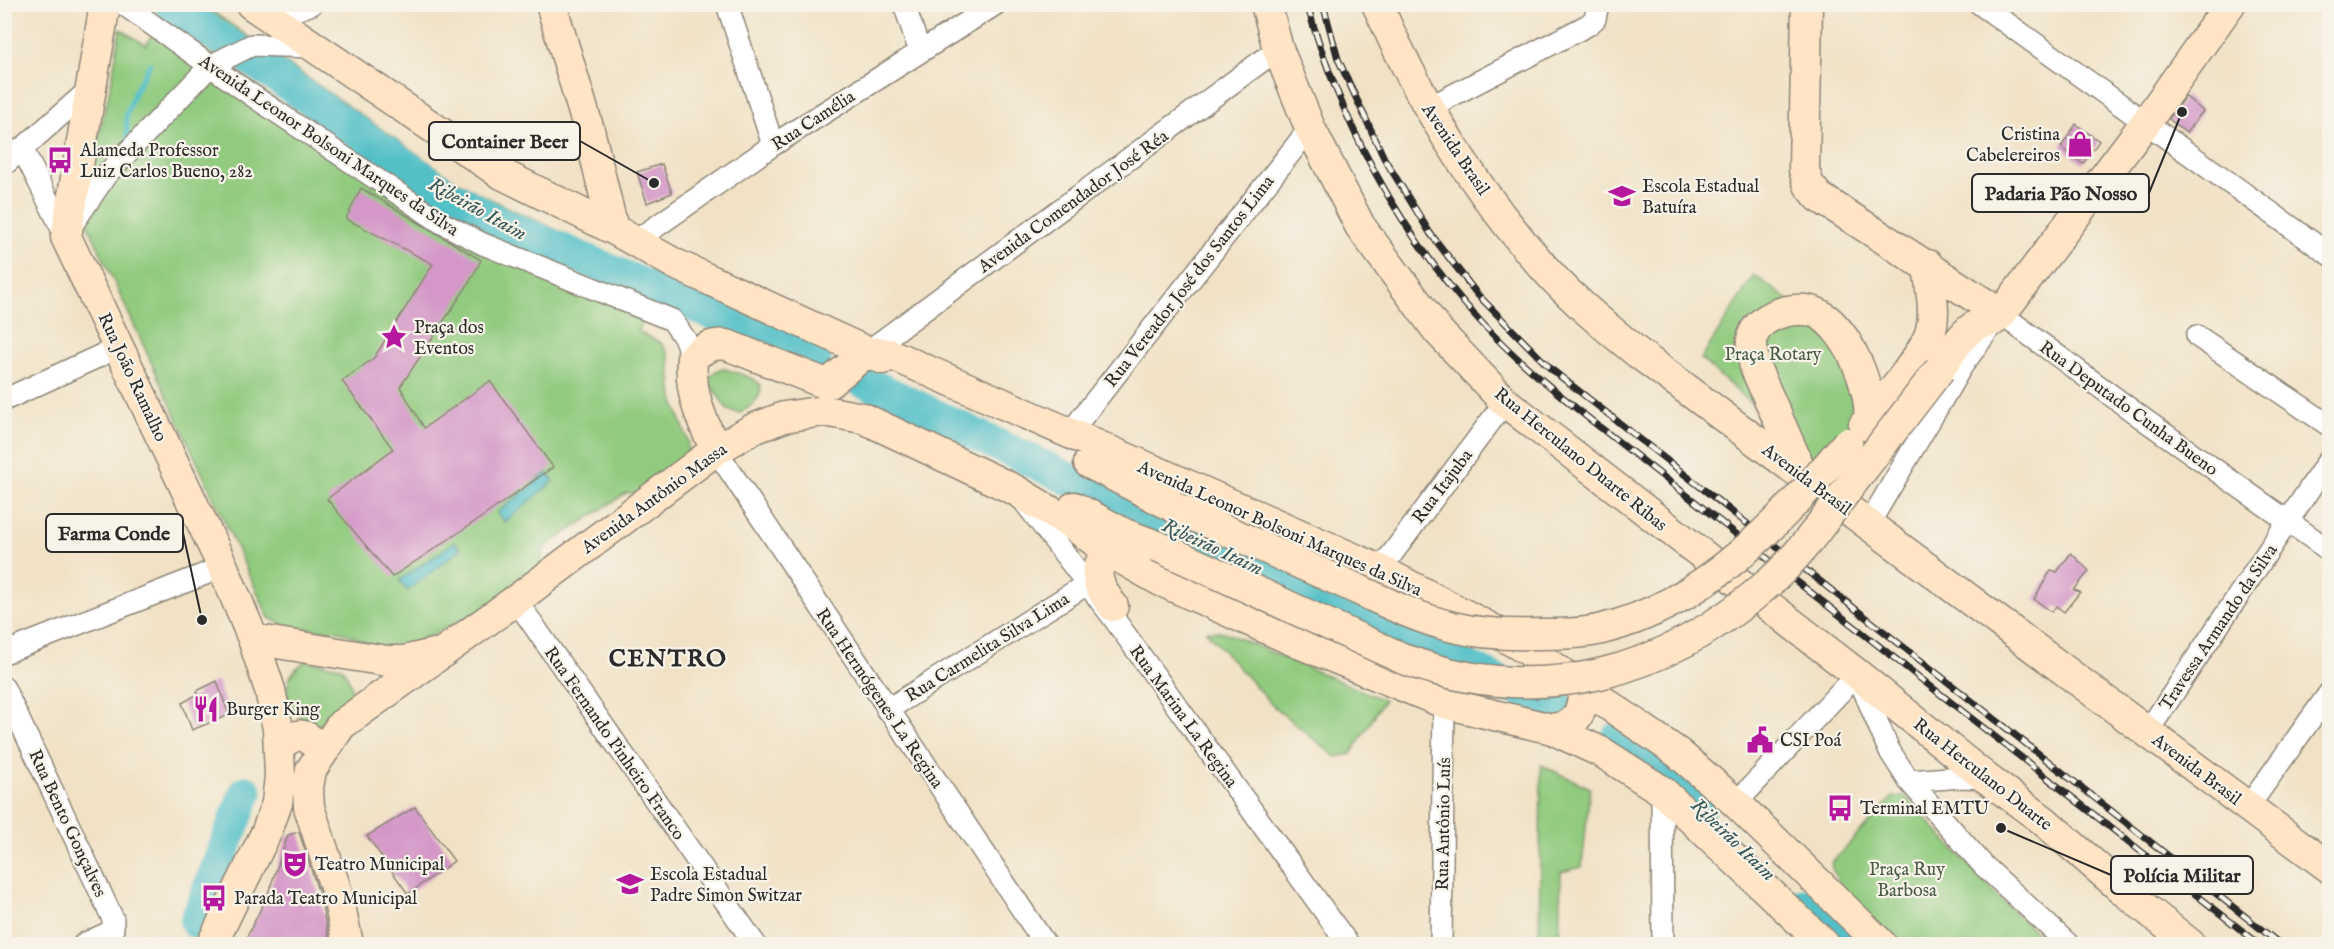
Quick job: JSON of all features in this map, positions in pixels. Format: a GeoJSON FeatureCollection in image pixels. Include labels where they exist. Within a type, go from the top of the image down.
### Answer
{"type":"FeatureCollection","features":[{"type":"Feature","properties":{"kind":"main road"},"geometry":{"type":"LineString","coordinates":[[66,237],[105,4]]}},
{"type":"Feature","properties":{"kind":"main road"},"geometry":{"type":"LineString","coordinates":[[551,4],[624,236]]}},
{"type":"Feature","properties":{"kind":"main road","name":"Rua Herculano Duarte Ribas"},"geometry":{"type":"LineString","coordinates":[[1266,4],[1278,49],[1310,128],[1360,226],[1397,280],[1438,331],[1505,402],[1857,674]]}},
{"type":"Feature","properties":{"kind":"main road","name":"Avenida Brasil"},"geometry":{"type":"LineString","coordinates":[[1377,4],[1396,50],[1428,108],[1485,193],[1546,270],[1588,312],[1638,353],[2330,868]]}},
{"type":"Feature","properties":{"kind":"main road","name":"Rua Deputado Cunha Bueno"},"geometry":{"type":"LineString","coordinates":[[1807,4],[1804,170],[1809,185],[1819,196],[1928,265],[1997,318]]}},
{"type":"Feature","properties":{"kind":"main road"},"geometry":{"type":"LineString","coordinates":[[824,411],[845,405],[883,414],[961,449],[1037,497],[1073,525],[1117,543],[1157,546],[1406,660],[1439,672],[1478,680],[1525,683],[1554,682],[1608,673],[1646,661],[1682,644],[1740,606],[1772,580],[1807,542],[1960,340],[1977,325],[1997,318],[2146,122],[2230,4]]}},
{"type":"Feature","properties":{"kind":"main road","name":"Avenida Leonor Bolsoni Marques da Silva"},"geometry":{"type":"LineString","coordinates":[[262,11],[500,173],[858,359],[980,405],[1174,507],[1394,606],[1443,624],[1479,633],[1573,634],[1602,629],[1642,615],[1714,576],[1773,526],[1802,497],[1869,420],[1925,346],[1931,329],[1932,306],[1928,265]]}},
{"type":"Feature","properties":{"kind":"main road","name":"Rua João Ramalho"},"geometry":{"type":"LineString","coordinates":[[66,237],[223,567],[253,639],[270,690],[278,737]]}},
{"type":"Feature","properties":{"kind":"main road"},"geometry":{"type":"LineString","coordinates":[[1803,476],[1755,367],[1751,350],[1754,334],[1762,322],[1778,314],[1798,310],[1815,312],[1825,318],[1845,340],[1862,373],[1871,404],[1869,420]]}},
{"type":"Feature","properties":{"kind":"main road"},"geometry":{"type":"LineString","coordinates":[[692,358],[715,344],[727,345],[824,383],[830,382],[858,359]]}},
{"type":"Feature","properties":{"kind":"main road","name":"Avenida Leonor Bolsoni Marques da Silva"},"geometry":{"type":"LineString","coordinates":[[858,359],[890,354],[1380,570],[1490,628],[1586,688],[1678,753],[1736,803],[1881,945]]}},
{"type":"Feature","properties":{"kind":"main road","name":"Avenida Leonor Bolsoni Marques da Silva"},"geometry":{"type":"LineString","coordinates":[[692,358],[695,403],[716,450]]}},
{"type":"Feature","properties":{"kind":"main road","name":"Avenida Antônio Massa"},"geometry":{"type":"LineString","coordinates":[[348,945],[339,896],[309,807],[308,788],[311,770],[341,725],[516,600],[716,450],[753,429],[784,417],[824,411],[863,418],[1037,497]]}},
{"type":"Feature","properties":{"kind":"main road"},"geometry":{"type":"LineString","coordinates":[[1117,543],[1158,580],[1311,648],[1444,703],[1552,729],[1603,753],[1662,791],[1824,945]]}},
{"type":"Feature","properties":{"kind":"main road"},"geometry":{"type":"LineString","coordinates":[[1117,543],[1100,561],[1096,577],[1113,611],[1128,591],[1158,580]]}},
{"type":"Feature","properties":{"kind":"main road","name":"Avenida Antônio Massa"},"geometry":{"type":"LineString","coordinates":[[253,639],[387,662],[404,661],[444,651]]}},
{"type":"Feature","properties":{"kind":"main road","name":"Rua Herculano Duarte"},"geometry":{"type":"LineString","coordinates":[[1857,674],[1986,778],[2043,819],[2123,890],[2190,945]]}},
{"type":"Feature","properties":{"kind":"main road"},"geometry":{"type":"LineString","coordinates":[[1552,729],[1569,725],[1576,719],[1581,710],[1586,688]]}},
{"type":"Feature","properties":{"kind":"main road"},"geometry":{"type":"LineString","coordinates":[[1603,753],[1595,740],[1593,729],[1599,719],[1607,713],[1618,711]]}},
{"type":"Feature","properties":{"kind":"main road"},"geometry":{"type":"LineString","coordinates":[[212,945],[267,831],[277,803],[280,776],[278,737],[301,735],[315,742],[321,754]]}},
{"type":"Feature","properties":{"kind":"street","name":"Avenida Leonor Bolsoni Marques da Silva"},"geometry":{"type":"LineString","coordinates":[[123,4],[218,61],[442,223],[483,244],[672,320],[685,339],[692,358]]}},
{"type":"Feature","properties":{"kind":"street"},"geometry":{"type":"LineString","coordinates":[[262,11],[312,4]]}},
{"type":"Feature","properties":{"kind":"street"},"geometry":{"type":"LineString","coordinates":[[727,4],[773,145]]}},
{"type":"Feature","properties":{"kind":"street"},"geometry":{"type":"LineString","coordinates":[[904,4],[920,52]]}},
{"type":"Feature","properties":{"kind":"street","name":"Rua Camélia"},"geometry":{"type":"LineString","coordinates":[[624,236],[996,4]]}},
{"type":"Feature","properties":{"kind":"street"},"geometry":{"type":"LineString","coordinates":[[1428,108],[1588,25],[1595,19],[1598,4]]}},
{"type":"Feature","properties":{"kind":"street"},"geometry":{"type":"LineString","coordinates":[[1980,4],[2330,255]]}},
{"type":"Feature","properties":{"kind":"street"},"geometry":{"type":"LineString","coordinates":[[66,237],[81,210],[106,175],[218,61],[252,45],[316,47]]}},
{"type":"Feature","properties":{"kind":"street","name":"Avenida Comendador José Réa"},"geometry":{"type":"LineString","coordinates":[[858,359],[1278,49]]}},
{"type":"Feature","properties":{"kind":"street"},"geometry":{"type":"LineString","coordinates":[[4,165],[90,89]]}},
{"type":"Feature","properties":{"kind":"street","name":"Rua Vereador José dos Santos Lima"},"geometry":{"type":"LineString","coordinates":[[1069,434],[1310,128]]}},
{"type":"Feature","properties":{"kind":"street"},"geometry":{"type":"LineString","coordinates":[[22,148],[66,237]]}},
{"type":"Feature","properties":{"kind":"street"},"geometry":{"type":"LineString","coordinates":[[1868,525],[1962,366],[1997,318]]}},
{"type":"Feature","properties":{"kind":"street","name":"Rua Deputado Cunha Bueno"},"geometry":{"type":"LineString","coordinates":[[1997,318],[2330,552]]}},
{"type":"Feature","properties":{"kind":"street"},"geometry":{"type":"LineString","coordinates":[[2198,336],[2330,426]]}},
{"type":"Feature","properties":{"kind":"street"},"geometry":{"type":"LineString","coordinates":[[4,400],[119,347]]}},
{"type":"Feature","properties":{"kind":"street","name":"Rua Itajuba"},"geometry":{"type":"LineString","coordinates":[[1380,570],[1505,402]]}},
{"type":"Feature","properties":{"kind":"street","name":"Rua Hermógenes La Regina"},"geometry":{"type":"LineString","coordinates":[[716,450],[1045,945]]}},
{"type":"Feature","properties":{"kind":"street","name":"Travessa Armando da Silva"},"geometry":{"type":"LineString","coordinates":[[2148,731],[2330,458]]}},
{"type":"Feature","properties":{"kind":"street","name":"Rua Marina La Regina"},"geometry":{"type":"LineString","coordinates":[[1037,497],[1087,584],[1113,611],[1348,945]]}},
{"type":"Feature","properties":{"kind":"street"},"geometry":{"type":"LineString","coordinates":[[4,653],[223,567]]}},
{"type":"Feature","properties":{"kind":"street","name":"Rua Carmelita Silva Lima"},"geometry":{"type":"LineString","coordinates":[[887,710],[1087,584]]}},
{"type":"Feature","properties":{"kind":"street","name":"Rua Fernando Pinheiro Franco"},"geometry":{"type":"LineString","coordinates":[[516,600],[755,945]]}},
{"type":"Feature","properties":{"kind":"street"},"geometry":{"type":"LineString","coordinates":[[1736,803],[1857,674],[1881,735],[1909,781],[1983,865],[2068,945]]}},
{"type":"Feature","properties":{"kind":"street","name":"Rua Bento Gonçalves"},"geometry":{"type":"LineString","coordinates":[[4,688],[113,919],[114,924],[110,932],[84,945]]}},
{"type":"Feature","properties":{"kind":"street"},"geometry":{"type":"LineString","coordinates":[[2248,807],[2330,692]]}},
{"type":"Feature","properties":{"kind":"street","name":"Rua Antônio Luís"},"geometry":{"type":"LineString","coordinates":[[1442,945],[1444,703]]}},
{"type":"Feature","properties":{"kind":"street"},"geometry":{"type":"LineString","coordinates":[[1909,781],[1962,777],[1986,778]]}},
{"type":"Feature","properties":{"kind":"street"},"geometry":{"type":"LineString","coordinates":[[1662,791],[1663,945]]}},
{"type":"Feature","properties":{"kind":"green space"},"geometry":{"type":"Polygon","coordinates":[[[192,5],[203,5],[452,178],[482,195],[668,282],[665,289],[480,205],[458,192],[192,5]]]}},
{"type":"Feature","properties":{"kind":"green space","name":"Praça dos Eventos"},"geometry":{"type":"Polygon","coordinates":[[[162,19],[435,214],[647,307],[639,332],[661,343],[669,355],[673,398],[688,441],[687,459],[653,493],[626,493],[543,548],[540,574],[508,597],[400,651],[385,651],[340,631],[289,628],[269,618],[81,210],[112,80],[120,29],[146,45],[162,19]]]}},
{"type":"Feature","properties":{"kind":"green space","name":"Praça Rotary"},"geometry":{"type":"Polygon","coordinates":[[[1754,275],[1812,317],[1882,391],[1870,443],[1835,478],[1701,359],[1754,275]]]}},
{"type":"Feature","properties":{"kind":"green space"},"geometry":{"type":"Polygon","coordinates":[[[725,369],[749,377],[760,385],[761,390],[757,399],[740,413],[728,410],[709,383],[714,373],[725,369]]]}},
{"type":"Feature","properties":{"kind":"green space"},"geometry":{"type":"Polygon","coordinates":[[[1206,631],[1224,632],[1384,700],[1351,754],[1336,757],[1273,706],[1206,631]]]}},
{"type":"Feature","properties":{"kind":"green space"},"geometry":{"type":"Polygon","coordinates":[[[306,661],[341,667],[349,679],[351,695],[345,706],[330,722],[322,724],[308,721],[295,712],[288,699],[287,686],[290,677],[306,661]]]}},
{"type":"Feature","properties":{"kind":"green space"},"geometry":{"type":"Polygon","coordinates":[[[1541,765],[1590,788],[1582,867],[1561,872],[1559,944],[1539,944],[1541,765]]]}},
{"type":"Feature","properties":{"kind":"green space","name":"Praça Ruy Barbosa"},"geometry":{"type":"Polygon","coordinates":[[[1905,796],[2002,901],[2049,944],[1895,944],[1867,917],[1840,884],[1831,863],[1893,797],[1905,796]]]}},
{"type":"Feature","properties":{"kind":"water"},"geometry":{"type":"Polygon","coordinates":[[[547,473],[554,481],[505,522],[497,513],[547,473]]]}},
{"type":"Feature","properties":{"kind":"water"},"geometry":{"type":"Polygon","coordinates":[[[455,542],[461,549],[407,591],[400,580],[455,542]]]}},
{"type":"Feature","properties":{"kind":"building"},"geometry":{"type":"Polygon","coordinates":[[[2185,96],[2203,111],[2186,133],[2169,119],[2185,96]]]}},
{"type":"Feature","properties":{"kind":"building","name":"Cristina Cabelereiros"},"geometry":{"type":"Polygon","coordinates":[[[2076,124],[2099,141],[2083,164],[2061,147],[2076,124]]]}},
{"type":"Feature","properties":{"kind":"building"},"geometry":{"type":"Polygon","coordinates":[[[662,164],[672,193],[647,203],[637,172],[662,164]]]}},
{"type":"Feature","properties":{"kind":"building"},"geometry":{"type":"Polygon","coordinates":[[[361,188],[481,260],[469,283],[400,387],[424,428],[490,381],[553,467],[392,577],[327,499],[393,449],[342,381],[374,358],[433,264],[346,219],[361,188]]]}},
{"type":"Feature","properties":{"kind":"building"},"geometry":{"type":"Polygon","coordinates":[[[2071,553],[2089,571],[2074,590],[2080,592],[2064,612],[2056,606],[2052,612],[2034,599],[2051,570],[2057,572],[2071,553]]]}},
{"type":"Feature","properties":{"kind":"building","name":"Burger King"},"geometry":{"type":"Polygon","coordinates":[[[217,681],[229,715],[192,730],[182,703],[198,694],[197,691],[217,681]]]}},
{"type":"Feature","properties":{"kind":"building"},"geometry":{"type":"Polygon","coordinates":[[[415,807],[454,861],[408,894],[367,836],[415,807]]]}},
{"type":"Feature","properties":{"kind":"building","name":"Teatro Municipal"},"geometry":{"type":"Polygon","coordinates":[[[299,832],[321,900],[330,945],[243,945],[268,894],[288,835],[299,832]]]}},
{"type":"Feature","properties":{"kind":"waterway","name":"Ribeirão Itaim"},"geometry":{"type":"LineString","coordinates":[[170,4],[447,194],[502,224],[815,358]]}},
{"type":"Feature","properties":{"kind":"waterway"},"geometry":{"type":"LineString","coordinates":[[128,141],[126,116],[134,93],[150,64]]}},
{"type":"Feature","properties":{"kind":"waterway","name":"Ribeirão Itaim"},"geometry":{"type":"LineString","coordinates":[[861,380],[1311,594],[1566,712]]}},
{"type":"Feature","properties":{"kind":"waterway","name":"Ribeirão Itaim"},"geometry":{"type":"LineString","coordinates":[[1617,739],[1671,779],[1700,807]]}},
{"type":"Feature","properties":{"kind":"waterway"},"geometry":{"type":"LineString","coordinates":[[196,922],[246,792]]}},
{"type":"Feature","properties":{"kind":"waterway","name":"Ribeirão Itaim"},"geometry":{"type":"LineString","coordinates":[[1803,904],[1845,944]]}},
{"type":"Feature","properties":{"kind":"railway"},"geometry":{"type":"LineString","coordinates":[[1307,4],[1337,91],[1376,174],[1399,213],[1451,288],[1506,347],[1587,417],[2259,944]]}},
{"type":"Feature","properties":{"kind":"railway"},"geometry":{"type":"LineString","coordinates":[[1323,4],[1338,59],[1384,158],[1430,233],[1477,294],[1551,369],[2280,944]]}},
{"type":"Feature","properties":{"kind":"place","name":"Padaria Pão Nosso"},"geometry":{"type":"Point","coordinates":[2182,112]}},
{"type":"Feature","properties":{"kind":"place","name":"Cristina Cabelereiros"},"geometry":{"type":"Point","coordinates":[2080,144]}},
{"type":"Feature","properties":{"kind":"place","name":"Alameda Professor Luiz Carlos Bueno, 282"},"geometry":{"type":"Point","coordinates":[60,160]}},
{"type":"Feature","properties":{"kind":"place","name":"Container Beer"},"geometry":{"type":"Point","coordinates":[654,183]}},
{"type":"Feature","properties":{"kind":"place","name":"Escola Estadual Batuíra"},"geometry":{"type":"Point","coordinates":[1622,196]}},
{"type":"Feature","properties":{"kind":"place","name":"Praça dos Eventos"},"geometry":{"type":"Point","coordinates":[394,337]}},
{"type":"Feature","properties":{"kind":"place","name":"Farma Conde"},"geometry":{"type":"Point","coordinates":[202,620]}},
{"type":"Feature","properties":{"kind":"place","name":"Burger King"},"geometry":{"type":"Point","coordinates":[206,709]}},
{"type":"Feature","properties":{"kind":"place","name":"CSI Poá"},"geometry":{"type":"Point","coordinates":[1760,740]}},
{"type":"Feature","properties":{"kind":"place","name":"Terminal EMTU"},"geometry":{"type":"Point","coordinates":[1840,808]}},
{"type":"Feature","properties":{"kind":"place","name":"Polícia Militar"},"geometry":{"type":"Point","coordinates":[2001,828]}},
{"type":"Feature","properties":{"kind":"place","name":"Teatro Municipal"},"geometry":{"type":"Point","coordinates":[295,864]}},
{"type":"Feature","properties":{"kind":"place","name":"Escola Estadual Padre Simon Switzar"},"geometry":{"type":"Point","coordinates":[630,884]}},
{"type":"Feature","properties":{"kind":"place","name":"Parada Teatro Municipal"},"geometry":{"type":"Point","coordinates":[214,898]}},
{"type":"Feature","properties":{"kind":"district","name":"CENTRO"},"geometry":{"type":"Point","coordinates":[668,658]}}]}
